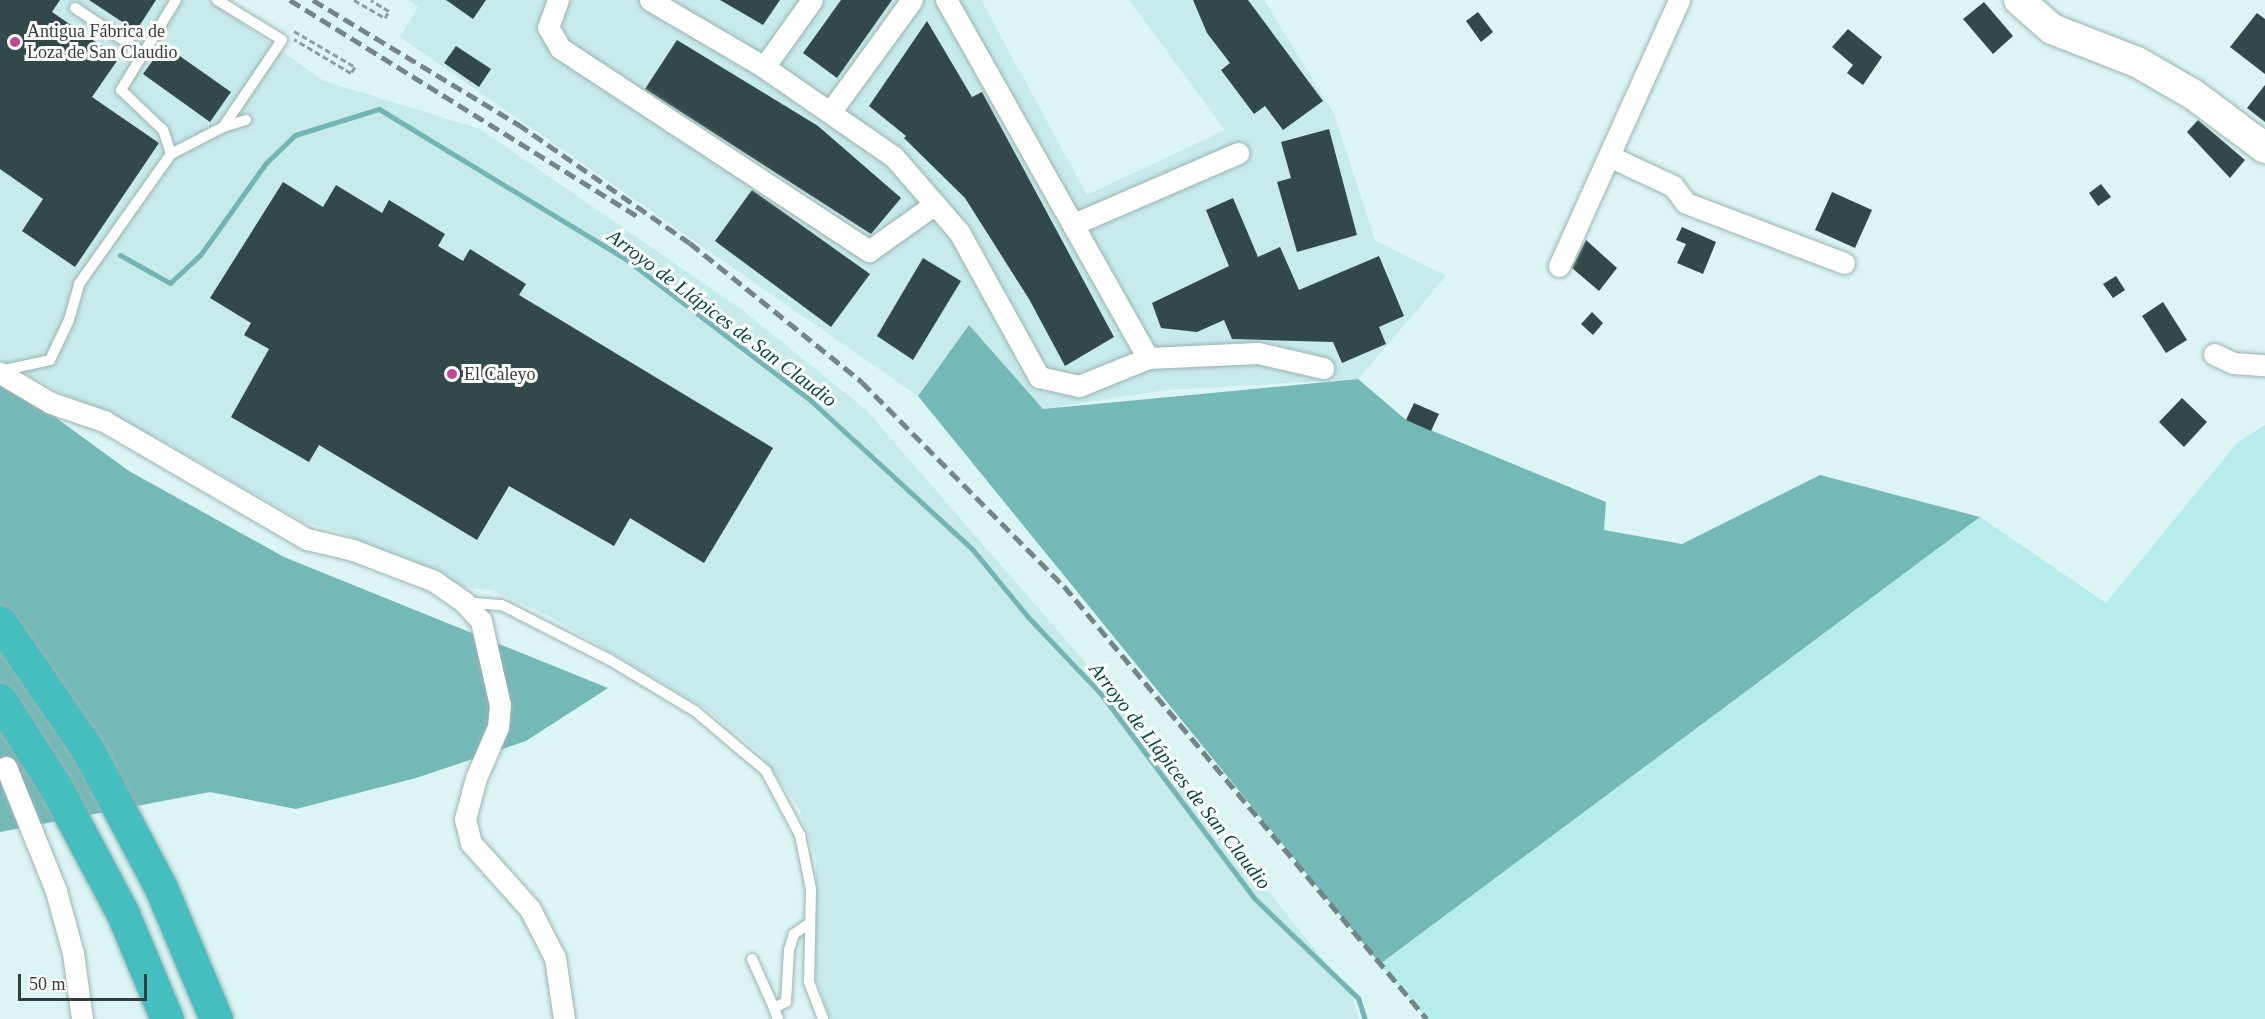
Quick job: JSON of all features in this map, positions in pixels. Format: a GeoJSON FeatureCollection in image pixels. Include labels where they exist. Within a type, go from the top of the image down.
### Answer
{"type":"FeatureCollection","features":[{"type":"Feature","properties":{"kind":"highway"},"geometry":{"type":"LineString","coordinates":[[0,622],[88,750],[162,888],[216,1019]]}},
{"type":"Feature","properties":{"kind":"highway"},"geometry":{"type":"LineString","coordinates":[[0,700],[54,784],[107,884],[167,1019]]}},
{"type":"Feature","properties":{"kind":"street"},"geometry":{"type":"LineString","coordinates":[[558,0],[548,27],[560,48],[869,251],[934,204]]}},
{"type":"Feature","properties":{"kind":"street"},"geometry":{"type":"LineString","coordinates":[[650,0],[764,67],[831,111],[894,158],[959,232],[1039,377],[1079,386],[1148,358],[1258,353],[1323,368]]}},
{"type":"Feature","properties":{"kind":"street"},"geometry":{"type":"LineString","coordinates":[[764,67],[812,0]]}},
{"type":"Feature","properties":{"kind":"street"},"geometry":{"type":"LineString","coordinates":[[831,111],[912,0]]}},
{"type":"Feature","properties":{"kind":"street"},"geometry":{"type":"LineString","coordinates":[[946,0],[1148,358]]}},
{"type":"Feature","properties":{"kind":"street"},"geometry":{"type":"LineString","coordinates":[[1559,266],[1679,0]]}},
{"type":"Feature","properties":{"kind":"street"},"geometry":{"type":"LineString","coordinates":[[2019,0],[2052,29],[2137,62],[2194,95],[2265,148]]}},
{"type":"Feature","properties":{"kind":"street"},"geometry":{"type":"LineString","coordinates":[[1074,224],[1238,153]]}},
{"type":"Feature","properties":{"kind":"street"},"geometry":{"type":"LineString","coordinates":[[1609,156],[1673,186],[1686,203],[1844,263]]}},
{"type":"Feature","properties":{"kind":"street"},"geometry":{"type":"LineString","coordinates":[[2214,354],[2233,363],[2265,365]]}},
{"type":"Feature","properties":{"kind":"street"},"geometry":{"type":"LineString","coordinates":[[0,372],[51,403],[104,421],[307,539],[397,565],[434,581],[464,602],[481,621],[500,705],[498,727],[476,778],[465,819],[471,843],[530,909],[555,958],[564,1019]]}},
{"type":"Feature","properties":{"kind":"street"},"geometry":{"type":"LineString","coordinates":[[6,767],[56,891],[73,953],[82,1019]]}},
{"type":"Feature","properties":{"kind":"lane"},"geometry":{"type":"LineString","coordinates":[[171,154],[163,130],[121,90],[176,0]]}},
{"type":"Feature","properties":{"kind":"lane"},"geometry":{"type":"LineString","coordinates":[[217,0],[282,40],[223,127]]}},
{"type":"Feature","properties":{"kind":"lane"},"geometry":{"type":"LineString","coordinates":[[75,8],[143,53]]}},
{"type":"Feature","properties":{"kind":"lane"},"geometry":{"type":"LineString","coordinates":[[0,372],[50,360],[69,320],[79,284],[171,154],[223,127],[246,120]]}},
{"type":"Feature","properties":{"kind":"lane"},"geometry":{"type":"LineString","coordinates":[[464,602],[502,604],[610,660],[695,711],[765,771],[800,835],[811,889],[807,925],[809,982],[823,1019]]}},
{"type":"Feature","properties":{"kind":"lane"},"geometry":{"type":"LineString","coordinates":[[774,1008],[786,1002],[789,950],[794,934],[807,925]]}},
{"type":"Feature","properties":{"kind":"lane"},"geometry":{"type":"LineString","coordinates":[[752,959],[778,1019]]}},
{"type":"Feature","properties":{"kind":"path"},"geometry":{"type":"LineString","coordinates":[[354,0],[385,18],[389,11],[371,0]]}},
{"type":"Feature","properties":{"kind":"shaded area"},"geometry":{"type":"Polygon","coordinates":[[[0,0],[210,0],[324,81],[480,129],[745,312],[866,410],[1079,655],[1352,996],[1359,1019],[831,1019],[816,980],[816,858],[799,808],[761,754],[705,708],[551,617],[494,591],[463,587],[342,533],[302,521],[152,435],[58,392],[0,360],[0,0]]]}},
{"type":"Feature","properties":{"kind":"shaded area"},"geometry":{"type":"Polygon","coordinates":[[[408,0],[981,0],[1087,195],[1225,130],[1129,0],[1264,0],[1334,114],[1375,240],[1446,276],[1358,379],[1166,390],[1043,409],[969,325],[918,396],[400,37],[418,7],[408,0]]]}},
{"type":"Feature","properties":{"kind":"shaded area"},"geometry":{"type":"Polygon","coordinates":[[[969,325],[1043,409],[1358,379],[1406,420],[1606,502],[1604,530],[1682,544],[1820,475],[1980,517],[1380,964],[918,396],[969,325]]]}},
{"type":"Feature","properties":{"kind":"shaded area"},"geometry":{"type":"Polygon","coordinates":[[[0,377],[129,471],[284,557],[608,688],[526,741],[416,778],[296,809],[210,792],[0,832],[0,377]]]}},
{"type":"Feature","properties":{"kind":"shaded area"},"geometry":{"type":"Polygon","coordinates":[[[2265,425],[2265,1019],[1427,1019],[1380,964],[1980,517],[2106,603],[2237,443],[2265,425]]]}},
{"type":"Feature","properties":{"kind":"building"},"geometry":{"type":"Polygon","coordinates":[[[0,0],[60,0],[52,12],[119,58],[92,97],[159,143],[75,267],[22,231],[43,199],[0,169],[0,0]]]}},
{"type":"Feature","properties":{"kind":"building"},"geometry":{"type":"Polygon","coordinates":[[[89,0],[156,0],[136,31],[89,0]]]}},
{"type":"Feature","properties":{"kind":"building"},"geometry":{"type":"Polygon","coordinates":[[[446,0],[486,0],[473,19],[446,0]]]}},
{"type":"Feature","properties":{"kind":"building"},"geometry":{"type":"Polygon","coordinates":[[[720,0],[780,0],[763,25],[720,0]]]}},
{"type":"Feature","properties":{"kind":"building"},"geometry":{"type":"Polygon","coordinates":[[[841,0],[892,0],[837,78],[803,53],[841,0]]]}},
{"type":"Feature","properties":{"kind":"building"},"geometry":{"type":"Polygon","coordinates":[[[1193,0],[1248,0],[1323,101],[1283,130],[1265,106],[1254,114],[1221,70],[1230,63],[1207,33],[1193,0]]]}},
{"type":"Feature","properties":{"kind":"building"},"geometry":{"type":"Polygon","coordinates":[[[1984,2],[2013,36],[1993,54],[1963,19],[1984,2]]]}},
{"type":"Feature","properties":{"kind":"building"},"geometry":{"type":"Polygon","coordinates":[[[1478,12],[1493,32],[1481,42],[1466,21],[1478,12]]]}},
{"type":"Feature","properties":{"kind":"building"},"geometry":{"type":"Polygon","coordinates":[[[2257,13],[2265,19],[2265,74],[2230,47],[2257,13]]]}},
{"type":"Feature","properties":{"kind":"building"},"geometry":{"type":"Polygon","coordinates":[[[927,21],[972,97],[982,92],[1114,337],[1065,366],[1029,299],[965,198],[904,138],[906,136],[869,106],[927,21]]]}},
{"type":"Feature","properties":{"kind":"building"},"geometry":{"type":"Polygon","coordinates":[[[1848,29],[1882,57],[1863,85],[1847,73],[1853,65],[1832,47],[1848,29]]]}},
{"type":"Feature","properties":{"kind":"building"},"geometry":{"type":"Polygon","coordinates":[[[677,40],[818,126],[901,198],[871,234],[645,89],[677,40]]]}},
{"type":"Feature","properties":{"kind":"building"},"geometry":{"type":"Polygon","coordinates":[[[164,45],[231,92],[210,122],[143,74],[164,45]]]}},
{"type":"Feature","properties":{"kind":"building"},"geometry":{"type":"Polygon","coordinates":[[[456,46],[491,69],[479,87],[444,63],[456,46]]]}},
{"type":"Feature","properties":{"kind":"building"},"geometry":{"type":"Polygon","coordinates":[[[2265,85],[2265,122],[2247,108],[2265,85]]]}},
{"type":"Feature","properties":{"kind":"building"},"geometry":{"type":"Polygon","coordinates":[[[2198,120],[2245,160],[2230,178],[2187,132],[2198,120]]]}},
{"type":"Feature","properties":{"kind":"building"},"geometry":{"type":"Polygon","coordinates":[[[1329,129],[1357,235],[1297,252],[1277,182],[1291,178],[1281,142],[1329,129]]]}},
{"type":"Feature","properties":{"kind":"building","name":"El Caleyo"},"geometry":{"type":"Polygon","coordinates":[[[283,182],[323,207],[336,185],[382,213],[389,200],[445,234],[438,246],[463,261],[470,249],[526,284],[519,295],[773,448],[704,563],[630,518],[614,546],[509,486],[477,540],[319,445],[309,462],[231,417],[269,349],[244,335],[251,323],[210,298],[283,182]]]}},
{"type":"Feature","properties":{"kind":"building"},"geometry":{"type":"Polygon","coordinates":[[[2101,184],[2111,197],[2098,206],[2089,193],[2101,184]]]}},
{"type":"Feature","properties":{"kind":"building"},"geometry":{"type":"Polygon","coordinates":[[[752,190],[870,274],[831,327],[715,241],[752,190]]]}},
{"type":"Feature","properties":{"kind":"building"},"geometry":{"type":"Polygon","coordinates":[[[1832,192],[1872,210],[1855,248],[1815,230],[1832,192]]]}},
{"type":"Feature","properties":{"kind":"building"},"geometry":{"type":"Polygon","coordinates":[[[1233,198],[1258,257],[1280,247],[1299,290],[1379,256],[1404,316],[1379,327],[1386,344],[1342,363],[1333,342],[1232,339],[1224,320],[1197,332],[1161,328],[1152,303],[1229,266],[1206,210],[1233,198]]]}},
{"type":"Feature","properties":{"kind":"building"},"geometry":{"type":"Polygon","coordinates":[[[1682,227],[1716,242],[1703,274],[1677,263],[1686,244],[1676,240],[1682,227]]]}},
{"type":"Feature","properties":{"kind":"building"},"geometry":{"type":"Polygon","coordinates":[[[1586,240],[1617,268],[1599,291],[1572,268],[1586,240]]]}},
{"type":"Feature","properties":{"kind":"building"},"geometry":{"type":"Polygon","coordinates":[[[923,258],[961,281],[913,360],[877,336],[923,258]]]}},
{"type":"Feature","properties":{"kind":"building"},"geometry":{"type":"Polygon","coordinates":[[[2116,276],[2125,290],[2113,298],[2103,284],[2116,276]]]}},
{"type":"Feature","properties":{"kind":"building"},"geometry":{"type":"Polygon","coordinates":[[[2163,302],[2187,340],[2166,353],[2142,316],[2163,302]]]}},
{"type":"Feature","properties":{"kind":"building"},"geometry":{"type":"Polygon","coordinates":[[[1592,312],[1603,323],[1593,335],[1581,324],[1592,312]]]}},
{"type":"Feature","properties":{"kind":"building"},"geometry":{"type":"Polygon","coordinates":[[[2182,398],[2207,422],[2184,447],[2159,422],[2182,398]]]}},
{"type":"Feature","properties":{"kind":"building"},"geometry":{"type":"Polygon","coordinates":[[[1414,403],[1439,414],[1431,431],[1406,420],[1414,403]]]}},
{"type":"Feature","properties":{"kind":"waterway","name":"Arroyo de Llápices de San Claudio"},"geometry":{"type":"LineString","coordinates":[[120,255],[170,283],[201,254],[266,163],[295,135],[379,109],[627,260],[809,399],[973,550],[1028,617],[1101,694],[1254,898],[1358,998],[1365,1019]]}},
{"type":"Feature","properties":{"kind":"railway"},"geometry":{"type":"LineString","coordinates":[[290,0],[639,217]]}},
{"type":"Feature","properties":{"kind":"railway"},"geometry":{"type":"LineString","coordinates":[[313,0],[518,124],[690,243],[862,382],[1064,586],[1427,1019]]}},
{"type":"Feature","properties":{"kind":"place","name":"Antigua Fábrica de Loza de San Claudio"},"geometry":{"type":"Point","coordinates":[15,42]}},
{"type":"Feature","properties":{"kind":"place","name":"El Caleyo"},"geometry":{"type":"Point","coordinates":[452,374]}}]}
